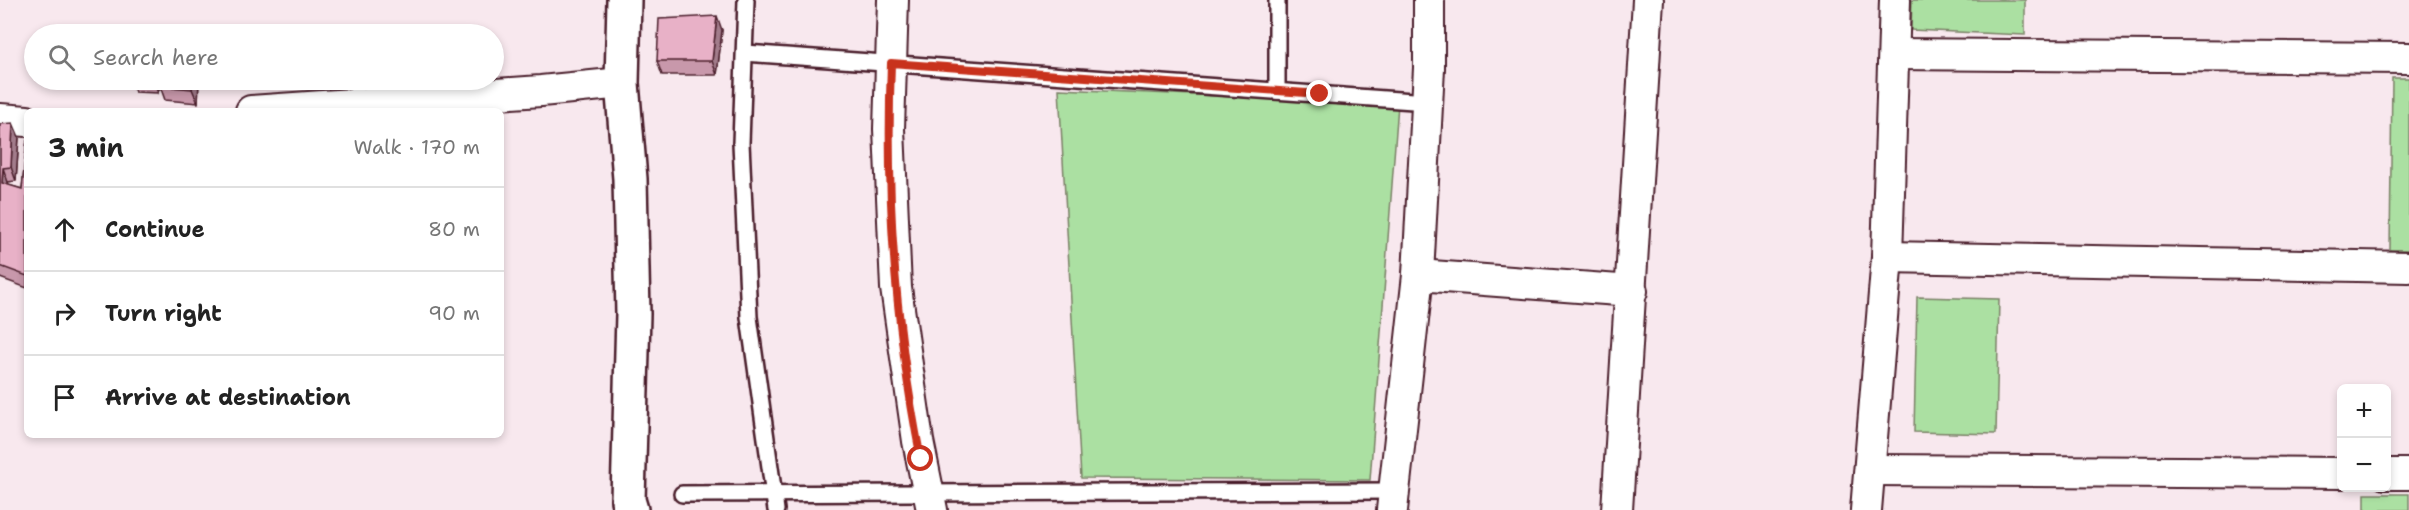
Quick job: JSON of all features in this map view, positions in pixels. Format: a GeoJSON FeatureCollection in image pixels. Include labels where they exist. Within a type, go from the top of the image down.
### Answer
{"type":"FeatureCollection","features":[{"type":"Feature","properties":{"kind":"street"},"geometry":{"type":"LineString","coordinates":[[624,0],[622,83],[630,179],[633,314],[628,500],[631,510]]}},
{"type":"Feature","properties":{"kind":"street"},"geometry":{"type":"LineString","coordinates":[[893,0],[889,129],[896,288],[918,441],[930,502]]}},
{"type":"Feature","properties":{"kind":"street"},"geometry":{"type":"LineString","coordinates":[[1394,500],[1418,275],[1430,0]]}},
{"type":"Feature","properties":{"kind":"street"},"geometry":{"type":"LineString","coordinates":[[1617,510],[1648,0]]}},
{"type":"Feature","properties":{"kind":"street"},"geometry":{"type":"LineString","coordinates":[[1866,510],[1887,257],[1895,0]]}},
{"type":"Feature","properties":{"kind":"street"},"geometry":{"type":"LineString","coordinates":[[1894,54],[2409,58]]}},
{"type":"Feature","properties":{"kind":"street"},"geometry":{"type":"LineString","coordinates":[[294,108],[541,91],[622,83]]}},
{"type":"Feature","properties":{"kind":"street"},"geometry":{"type":"LineString","coordinates":[[0,119],[24,121]]}},
{"type":"Feature","properties":{"kind":"street"},"geometry":{"type":"LineString","coordinates":[[1887,257],[2409,267]]}},
{"type":"Feature","properties":{"kind":"street"},"geometry":{"type":"LineString","coordinates":[[1418,275],[1632,291]]}},
{"type":"Feature","properties":{"kind":"street"},"geometry":{"type":"LineString","coordinates":[[1870,470],[2337,473]]}},
{"type":"Feature","properties":{"kind":"street"},"geometry":{"type":"LineString","coordinates":[[2391,474],[2409,474]]}},
{"type":"Feature","properties":{"kind":"lane"},"geometry":{"type":"LineString","coordinates":[[746,0],[741,143],[749,317],[776,510]]}},
{"type":"Feature","properties":{"kind":"lane"},"geometry":{"type":"LineString","coordinates":[[1277,0],[1277,91]]}},
{"type":"Feature","properties":{"kind":"lane"},"geometry":{"type":"LineString","coordinates":[[745,53],[1427,102]]}},
{"type":"Feature","properties":{"kind":"lane"},"geometry":{"type":"LineString","coordinates":[[682,494],[773,493],[930,502],[1394,500]]}},
{"type":"Feature","properties":{"kind":"green space"},"geometry":{"type":"Polygon","coordinates":[[[1912,0],[2025,0],[2025,35],[1911,30],[1912,0]]]}},
{"type":"Feature","properties":{"kind":"green space"},"geometry":{"type":"Polygon","coordinates":[[[2392,78],[2409,78],[2409,250],[2390,250],[2392,78]]]}},
{"type":"Feature","properties":{"kind":"green space"},"geometry":{"type":"Polygon","coordinates":[[[1059,89],[1398,104],[1370,480],[1081,478],[1059,89]]]}},
{"type":"Feature","properties":{"kind":"green space"},"geometry":{"type":"Polygon","coordinates":[[[1917,297],[1999,299],[1996,434],[1914,432],[1917,297]]]}},
{"type":"Feature","properties":{"kind":"green space"},"geometry":{"type":"Polygon","coordinates":[[[2365,494],[2409,494],[2409,510],[2365,510],[2365,494]]]}},
{"type":"Feature","properties":{"kind":"building"},"geometry":{"type":"Polygon","coordinates":[[[717,16],[712,61],[657,61],[659,19],[717,16]]]}},
{"type":"Feature","properties":{"kind":"building"},"geometry":{"type":"Polygon","coordinates":[[[13,123],[11,167],[3,168],[2,183],[22,189],[24,169],[24,275],[0,266],[0,124],[13,123]]]}},
{"type":"Feature","properties":{"kind":"route"},"geometry":{"type":"LineString","coordinates":[[921,459],[896,288],[889,129],[891,63],[1320,94]]}}]}
